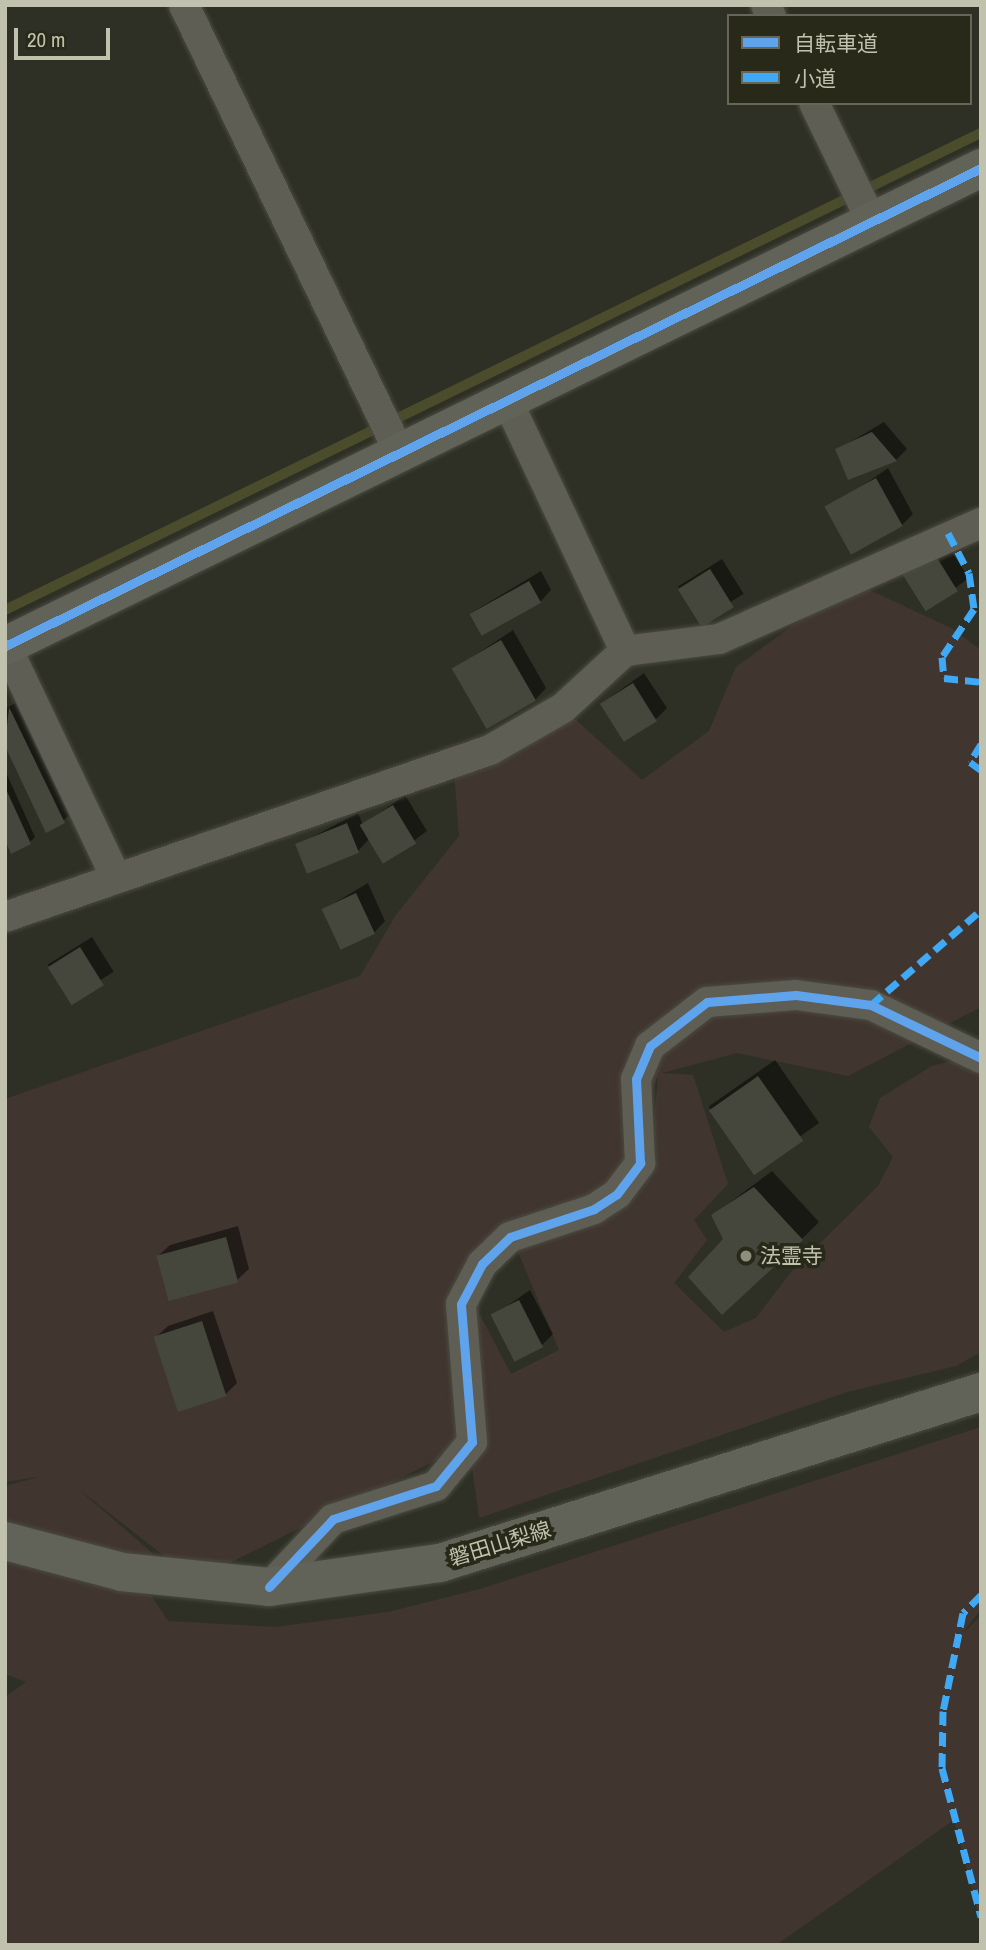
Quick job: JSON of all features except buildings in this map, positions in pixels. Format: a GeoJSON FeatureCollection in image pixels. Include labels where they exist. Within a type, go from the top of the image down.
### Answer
{"type":"FeatureCollection","features":[{"type":"Feature","properties":{"kind":"street"},"geometry":{"type":"LineString","coordinates":[[184,5],[400,452]]}},
{"type":"Feature","properties":{"kind":"street"},"geometry":{"type":"LineString","coordinates":[[815,105],[872,222]]}},
{"type":"Feature","properties":{"kind":"street"},"geometry":{"type":"LineString","coordinates":[[116,878],[6,646],[981,168]]}},
{"type":"Feature","properties":{"kind":"street"},"geometry":{"type":"LineString","coordinates":[[507,400],[625,651]]}},
{"type":"Feature","properties":{"kind":"street"},"geometry":{"type":"LineString","coordinates":[[5,917],[490,750],[564,708],[625,651],[719,639],[981,523]]}},
{"type":"Feature","properties":{"kind":"street"},"geometry":{"type":"LineString","coordinates":[[269,1587],[333,1519],[436,1486],[472,1442],[461,1304],[482,1264],[510,1237],[594,1209],[617,1194],[640,1163],[636,1079],[650,1046],[707,1002],[796,995],[871,1005],[981,1058]]}},
{"type":"Feature","properties":{"kind":"street","name":"磐田山梨線"},"geometry":{"type":"LineString","coordinates":[[5,1541],[122,1573],[269,1587],[440,1563],[981,1392]]}},
{"type":"Feature","properties":{"kind":"shaded area"},"geometry":{"type":"Polygon","coordinates":[[[852,582],[951,628],[981,650],[981,1007],[848,1076],[737,1053],[662,1073],[693,1075],[728,1184],[694,1220],[707,1240],[674,1283],[724,1332],[756,1318],[791,1272],[878,1186],[893,1157],[869,1127],[880,1098],[932,1066],[976,1055],[981,1059],[981,1352],[956,1366],[847,1392],[479,1518],[469,1444],[195,1580],[76,1487],[181,1578],[137,1574],[168,1621],[276,1627],[388,1612],[480,1589],[981,1427],[981,1609],[963,1633],[981,1616],[981,1925],[954,1820],[776,1945],[5,1945],[5,1697],[26,1682],[5,1674],[5,1486],[43,1476],[5,1482],[5,1099],[360,976],[396,915],[459,836],[454,773],[563,708],[642,780],[709,731],[736,667],[852,582]],[[657,1078],[618,1191],[650,1156],[657,1078]],[[516,1247],[482,1264],[479,1313],[511,1374],[559,1350],[516,1247]]]}},
{"type":"Feature","properties":{"kind":"waterway"},"geometry":{"type":"LineString","coordinates":[[5,610],[981,133]]}},
{"type":"Feature","properties":{"kind":"marked path"},"geometry":{"type":"LineString","coordinates":[[948,533],[969,573],[974,609],[942,657],[944,678],[981,682]]}},
{"type":"Feature","properties":{"kind":"marked path"},"geometry":{"type":"LineString","coordinates":[[981,744],[970,762],[981,770]]}},
{"type":"Feature","properties":{"kind":"marked path"},"geometry":{"type":"LineString","coordinates":[[871,1005],[981,910]]}},
{"type":"Feature","properties":{"kind":"marked path"},"geometry":{"type":"LineString","coordinates":[[981,1595],[963,1613],[943,1711],[942,1768],[981,1917]]}},
{"type":"Feature","properties":{"kind":"cycle path"},"geometry":{"type":"LineString","coordinates":[[5,646],[981,168]]}},
{"type":"Feature","properties":{"kind":"cycle path"},"geometry":{"type":"LineString","coordinates":[[269,1587],[333,1519],[436,1486],[472,1442],[461,1304],[482,1264],[510,1237],[594,1209],[617,1194],[640,1163],[636,1079],[650,1046],[707,1002],[796,995],[871,1005],[981,1058]]}},
{"type":"Feature","properties":{"kind":"place","name":"法霊寺"},"geometry":{"type":"Point","coordinates":[746,1256]}}]}
